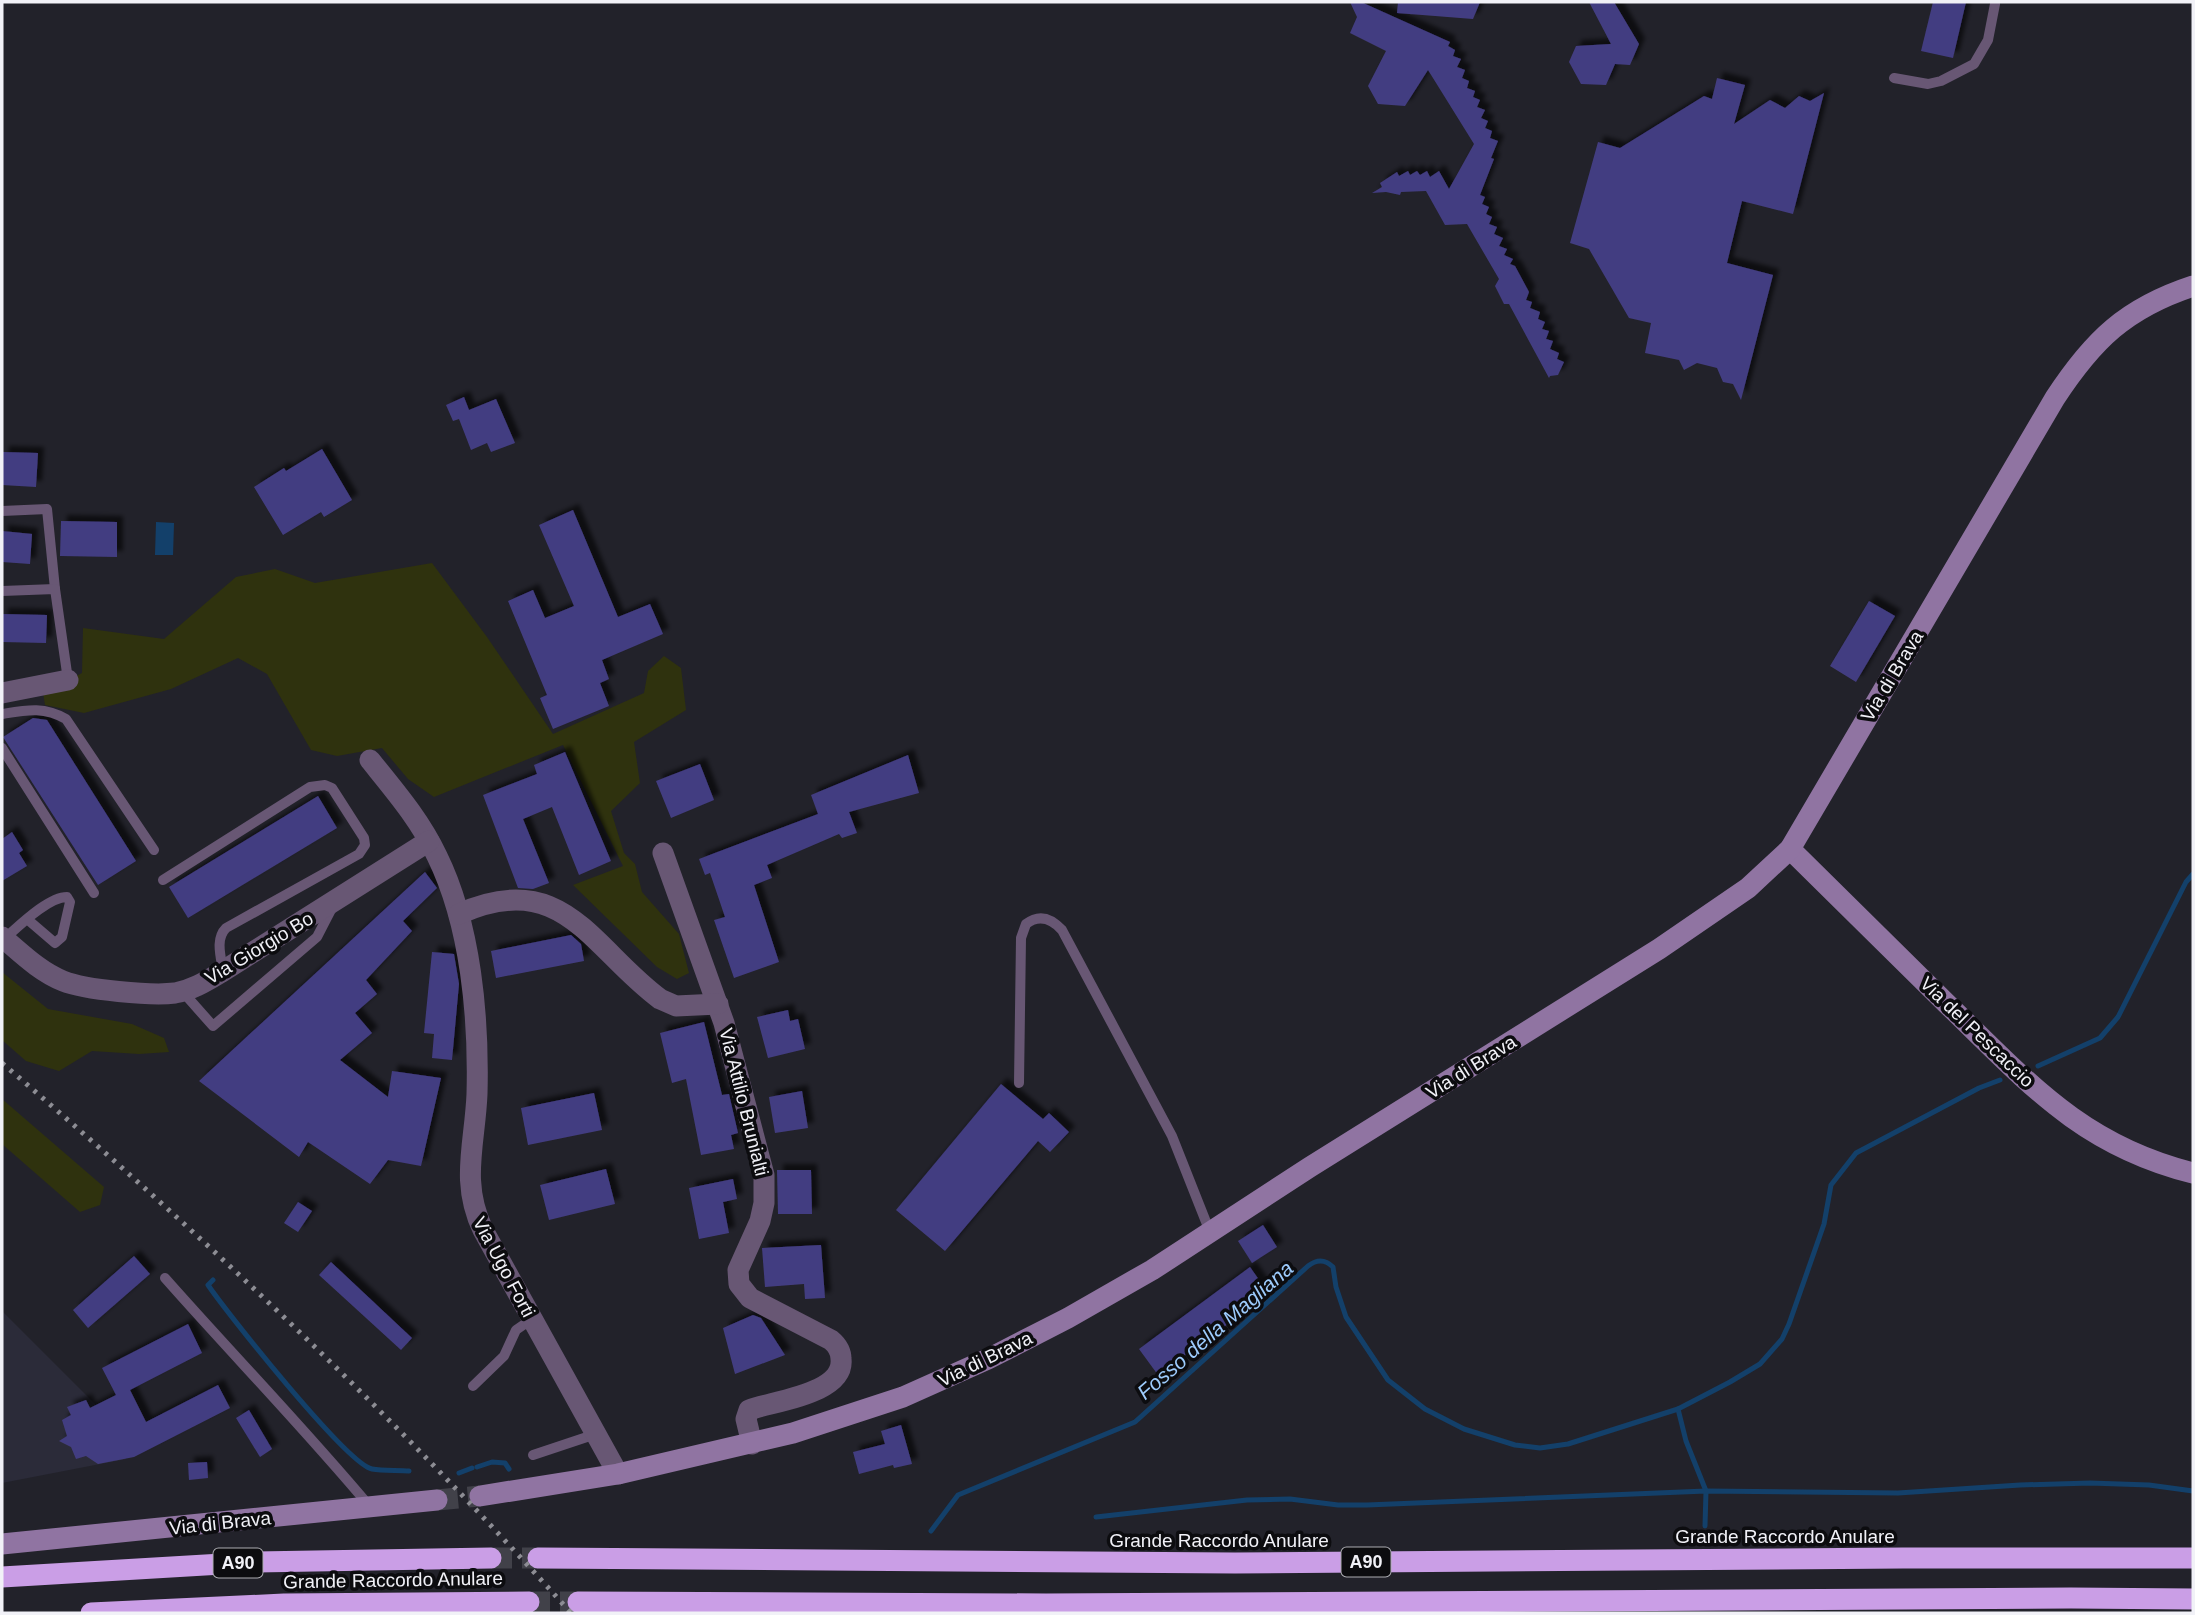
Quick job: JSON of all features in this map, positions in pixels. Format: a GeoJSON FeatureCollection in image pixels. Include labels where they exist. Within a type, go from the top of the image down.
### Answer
{"type":"FeatureCollection","features":[{"type":"Feature","properties":{"kind":"highway","name":"Grande Raccordo Anulare"},"geometry":{"type":"LineString","coordinates":[[2,1577],[256,1562],[491,1558]]}},
{"type":"Feature","properties":{"kind":"highway","name":"Grande Raccordo Anulare"},"geometry":{"type":"LineString","coordinates":[[538,1558],[1208,1563],[2193,1558]]}},
{"type":"Feature","properties":{"kind":"highway","name":"A90"},"geometry":{"type":"LineString","coordinates":[[578,1602],[1059,1604],[2071,1598],[2193,1600]]}},
{"type":"Feature","properties":{"kind":"highway"},"geometry":{"type":"LineString","coordinates":[[420,1613],[500,1602]]}},
{"type":"Feature","properties":{"kind":"highway","name":"Grande Raccordo Anulare"},"geometry":{"type":"LineString","coordinates":[[90,1613],[284,1604],[529,1602]]}},
{"type":"Feature","properties":{"kind":"street","name":"Via di Brava"},"geometry":{"type":"LineString","coordinates":[[480,1496],[618,1474],[752,1444],[861,1412],[958,1373],[1087,1307],[1210,1233],[1677,937],[1748,888],[1790,849],[2055,398],[2080,360],[2104,335],[2130,316],[2171,294],[2193,286]]}},
{"type":"Feature","properties":{"kind":"street"},"geometry":{"type":"LineString","coordinates":[[2,693],[68,680]]}},
{"type":"Feature","properties":{"kind":"street","name":"Via Ugo Forti"},"geometry":{"type":"LineString","coordinates":[[370,760],[415,816],[446,875],[459,914],[470,972],[476,1063],[476,1114],[469,1170],[472,1202],[482,1230],[618,1474]]}},
{"type":"Feature","properties":{"kind":"street","name":"Via Giorgio Bo"},"geometry":{"type":"LineString","coordinates":[[3,938],[41,969],[66,983],[160,994],[182,991],[202,984],[429,841]]}},
{"type":"Feature","properties":{"kind":"street","name":"Via del Pescaccio"},"geometry":{"type":"LineString","coordinates":[[1790,849],[2039,1093],[2070,1118],[2114,1144],[2151,1160],[2193,1173]]}},
{"type":"Feature","properties":{"kind":"street","name":"Via Attilio Brunialti"},"geometry":{"type":"LineString","coordinates":[[663,853],[718,1004],[736,1064],[765,1184],[760,1221],[738,1270],[739,1284],[750,1298],[831,1340],[838,1349],[842,1362],[840,1372],[831,1383],[806,1394],[749,1410],[746,1419],[752,1444]]}},
{"type":"Feature","properties":{"kind":"street"},"geometry":{"type":"LineString","coordinates":[[459,914],[481,906],[507,902],[548,906],[583,927],[660,999],[676,1006],[718,1004]]}},
{"type":"Feature","properties":{"kind":"street","name":"Via di Brava"},"geometry":{"type":"LineString","coordinates":[[2,1544],[437,1500]]}},
{"type":"Feature","properties":{"kind":"lane"},"geometry":{"type":"LineString","coordinates":[[1894,78],[1928,84],[1941,81],[1974,64],[1988,40],[1995,4]]}},
{"type":"Feature","properties":{"kind":"lane"},"geometry":{"type":"LineString","coordinates":[[2,511],[47,509],[68,680]]}},
{"type":"Feature","properties":{"kind":"lane"},"geometry":{"type":"LineString","coordinates":[[2,592],[55,589]]}},
{"type":"Feature","properties":{"kind":"lane"},"geometry":{"type":"LineString","coordinates":[[2,714],[35,708],[53,711],[66,719],[154,850]]}},
{"type":"Feature","properties":{"kind":"lane"},"geometry":{"type":"LineString","coordinates":[[2,748],[94,893]]}},
{"type":"Feature","properties":{"kind":"lane"},"geometry":{"type":"LineString","coordinates":[[163,880],[310,787],[326,785],[339,798],[364,838],[365,845],[359,854],[226,928],[219,943],[223,971]]}},
{"type":"Feature","properties":{"kind":"lane"},"geometry":{"type":"LineString","coordinates":[[3,938],[27,919],[57,898],[67,897],[70,902],[62,937],[55,943],[27,919]]}},
{"type":"Feature","properties":{"kind":"lane"},"geometry":{"type":"LineString","coordinates":[[182,991],[213,1026],[317,937],[334,902]]}},
{"type":"Feature","properties":{"kind":"lane"},"geometry":{"type":"LineString","coordinates":[[1019,1083],[1021,938],[1026,924],[1037,918],[1045,918],[1062,930],[1172,1136],[1210,1233]]}},
{"type":"Feature","properties":{"kind":"lane"},"geometry":{"type":"LineString","coordinates":[[165,1278],[371,1507]]}},
{"type":"Feature","properties":{"kind":"lane"},"geometry":{"type":"LineString","coordinates":[[473,1386],[504,1356],[516,1330],[532,1320]]}},
{"type":"Feature","properties":{"kind":"lane"},"geometry":{"type":"LineString","coordinates":[[533,1455],[596,1434]]}},
{"type":"Feature","properties":{"kind":"shaded area"},"geometry":{"type":"Polygon","coordinates":[[[2,1311],[96,1405],[109,1422],[126,1459],[2,1483],[2,1311]]]}},
{"type":"Feature","properties":{"kind":"green space"},"geometry":{"type":"Polygon","coordinates":[[[432,563],[487,637],[553,734],[644,693],[648,671],[664,656],[681,668],[686,710],[634,742],[640,783],[611,811],[624,853],[635,864],[642,892],[679,934],[689,973],[677,979],[657,967],[573,885],[623,866],[563,745],[434,797],[408,779],[382,748],[337,756],[311,750],[267,674],[238,658],[171,689],[84,713],[45,705],[43,693],[82,673],[83,628],[164,639],[236,577],[275,569],[315,583],[432,563]]]}},
{"type":"Feature","properties":{"kind":"green space"},"geometry":{"type":"Polygon","coordinates":[[[2,972],[48,1009],[132,1024],[164,1038],[169,1052],[139,1054],[92,1051],[59,1071],[26,1061],[2,1040],[2,972]]]}},
{"type":"Feature","properties":{"kind":"green space"},"geometry":{"type":"Polygon","coordinates":[[[2,1099],[104,1187],[100,1205],[80,1212],[2,1144],[2,1099]]]}},
{"type":"Feature","properties":{"kind":"water"},"geometry":{"type":"Polygon","coordinates":[[[156,522],[174,523],[173,555],[155,555],[156,522]]]}},
{"type":"Feature","properties":{"kind":"building"},"geometry":{"type":"Polygon","coordinates":[[[1350,2],[1361,2],[1450,42],[1448,46],[1455,50],[1453,56],[1461,59],[1457,67],[1465,70],[1462,78],[1469,81],[1467,88],[1475,91],[1473,97],[1480,100],[1477,107],[1485,110],[1481,118],[1488,121],[1485,128],[1492,131],[1490,138],[1498,141],[1480,195],[1485,197],[1482,204],[1489,207],[1486,214],[1492,217],[1489,224],[1497,227],[1494,234],[1503,238],[1499,246],[1507,249],[1504,255],[1513,259],[1510,264],[1515,266],[1529,292],[1526,300],[1532,302],[1530,308],[1540,312],[1538,319],[1545,322],[1542,329],[1549,331],[1546,339],[1553,341],[1550,349],[1559,353],[1557,359],[1564,362],[1558,375],[1549,378],[1509,304],[1504,304],[1495,286],[1499,279],[1467,224],[1445,225],[1426,191],[1401,192],[1400,195],[1372,193],[1382,187],[1380,183],[1397,172],[1399,176],[1408,171],[1410,175],[1417,171],[1420,175],[1427,171],[1430,177],[1439,171],[1449,189],[1474,144],[1428,70],[1405,106],[1378,104],[1368,86],[1386,51],[1350,33],[1357,17],[1350,2]]]}},
{"type":"Feature","properties":{"kind":"building"},"geometry":{"type":"Polygon","coordinates":[[[1398,2],[1480,2],[1473,19],[1397,13],[1398,2]]]}},
{"type":"Feature","properties":{"kind":"building"},"geometry":{"type":"Polygon","coordinates":[[[1589,2],[1614,2],[1639,44],[1630,65],[1615,64],[1606,85],[1581,84],[1569,62],[1576,46],[1611,44],[1589,2]]]}},
{"type":"Feature","properties":{"kind":"building"},"geometry":{"type":"Polygon","coordinates":[[[1933,2],[1966,2],[1953,58],[1921,51],[1933,2]]]}},
{"type":"Feature","properties":{"kind":"building"},"geometry":{"type":"Polygon","coordinates":[[[1717,78],[1745,85],[1734,124],[1770,100],[1785,108],[1799,96],[1810,101],[1824,93],[1793,214],[1742,201],[1727,263],[1773,275],[1741,400],[1733,384],[1723,382],[1717,368],[1697,363],[1684,370],[1679,360],[1645,353],[1651,323],[1629,318],[1589,249],[1570,243],[1598,142],[1620,148],[1704,96],[1712,99],[1717,78]]]}},
{"type":"Feature","properties":{"kind":"building"},"geometry":{"type":"Polygon","coordinates":[[[464,397],[469,410],[496,399],[515,443],[491,452],[487,443],[471,450],[459,419],[453,421],[446,405],[464,397]]]}},
{"type":"Feature","properties":{"kind":"building"},"geometry":{"type":"Polygon","coordinates":[[[322,449],[352,500],[324,517],[321,512],[283,535],[254,487],[322,449]]]}},
{"type":"Feature","properties":{"kind":"building"},"geometry":{"type":"Polygon","coordinates":[[[3,452],[38,453],[36,487],[2,485],[3,452]]]}},
{"type":"Feature","properties":{"kind":"building"},"geometry":{"type":"Polygon","coordinates":[[[573,510],[618,617],[650,604],[663,634],[602,660],[609,679],[600,683],[609,706],[553,729],[540,698],[547,695],[508,601],[533,590],[545,618],[574,606],[539,525],[573,510]]]}},
{"type":"Feature","properties":{"kind":"building"},"geometry":{"type":"Polygon","coordinates":[[[61,521],[117,522],[117,557],[60,556],[61,521]]]}},
{"type":"Feature","properties":{"kind":"building"},"geometry":{"type":"Polygon","coordinates":[[[2,531],[32,534],[30,564],[2,562],[2,531]]]}},
{"type":"Feature","properties":{"kind":"building"},"geometry":{"type":"Polygon","coordinates":[[[1869,601],[1895,616],[1856,682],[1830,666],[1869,601]]]}},
{"type":"Feature","properties":{"kind":"building"},"geometry":{"type":"Polygon","coordinates":[[[2,614],[47,615],[46,643],[2,642],[2,614]]]}},
{"type":"Feature","properties":{"kind":"building"},"geometry":{"type":"Polygon","coordinates":[[[33,718],[47,720],[136,861],[98,885],[3,737],[33,718]]]}},
{"type":"Feature","properties":{"kind":"building"},"geometry":{"type":"Polygon","coordinates":[[[565,752],[611,861],[579,875],[552,807],[523,819],[549,883],[533,889],[518,888],[483,795],[537,774],[534,765],[565,752]]]}},
{"type":"Feature","properties":{"kind":"building"},"geometry":{"type":"Polygon","coordinates":[[[908,755],[919,793],[849,812],[857,833],[842,838],[839,834],[767,865],[772,878],[754,885],[779,962],[734,978],[714,920],[725,917],[710,873],[705,875],[699,859],[818,814],[811,795],[908,755]]]}},
{"type":"Feature","properties":{"kind":"building"},"geometry":{"type":"Polygon","coordinates":[[[700,764],[714,800],[671,818],[656,781],[700,764]]]}},
{"type":"Feature","properties":{"kind":"building"},"geometry":{"type":"Polygon","coordinates":[[[318,796],[337,828],[188,918],[169,887],[318,796]]]}},
{"type":"Feature","properties":{"kind":"building"},"geometry":{"type":"Polygon","coordinates":[[[12,832],[23,850],[19,853],[27,866],[2,881],[2,839],[12,832]]]}},
{"type":"Feature","properties":{"kind":"building"},"geometry":{"type":"Polygon","coordinates":[[[425,872],[437,888],[403,921],[412,931],[366,980],[377,994],[355,1013],[372,1033],[340,1060],[388,1097],[392,1071],[441,1078],[421,1166],[388,1160],[370,1184],[308,1142],[299,1157],[199,1081],[425,872]]]}},
{"type":"Feature","properties":{"kind":"building"},"geometry":{"type":"Polygon","coordinates":[[[571,935],[581,944],[584,961],[496,978],[491,951],[571,935]]]}},
{"type":"Feature","properties":{"kind":"building"},"geometry":{"type":"Polygon","coordinates":[[[432,952],[454,954],[459,984],[452,1060],[432,1058],[434,1034],[424,1033],[432,952]]]}},
{"type":"Feature","properties":{"kind":"building"},"geometry":{"type":"Polygon","coordinates":[[[788,1010],[790,1021],[798,1019],[805,1049],[768,1058],[757,1017],[788,1010]]]}},
{"type":"Feature","properties":{"kind":"building"},"geometry":{"type":"Polygon","coordinates":[[[704,1022],[722,1095],[729,1094],[738,1133],[731,1135],[734,1149],[701,1155],[686,1079],[672,1083],[660,1033],[704,1022]]]}},
{"type":"Feature","properties":{"kind":"building"},"geometry":{"type":"Polygon","coordinates":[[[1001,1084],[1043,1119],[1049,1113],[1069,1132],[1050,1152],[1038,1141],[945,1251],[896,1210],[1001,1084]]]}},
{"type":"Feature","properties":{"kind":"building"},"geometry":{"type":"Polygon","coordinates":[[[802,1091],[808,1128],[775,1133],[769,1097],[802,1091]]]}},
{"type":"Feature","properties":{"kind":"building"},"geometry":{"type":"Polygon","coordinates":[[[594,1093],[602,1130],[528,1145],[521,1108],[594,1093]]]}},
{"type":"Feature","properties":{"kind":"building"},"geometry":{"type":"Polygon","coordinates":[[[606,1169],[615,1204],[549,1220],[540,1185],[606,1169]]]}},
{"type":"Feature","properties":{"kind":"building"},"geometry":{"type":"Polygon","coordinates":[[[777,1170],[811,1170],[812,1214],[778,1214],[777,1170]]]}},
{"type":"Feature","properties":{"kind":"building"},"geometry":{"type":"Polygon","coordinates":[[[733,1179],[737,1199],[723,1202],[729,1233],[699,1239],[689,1188],[733,1179]]]}},
{"type":"Feature","properties":{"kind":"building"},"geometry":{"type":"Polygon","coordinates":[[[298,1202],[312,1211],[298,1232],[284,1223],[298,1202]]]}},
{"type":"Feature","properties":{"kind":"building"},"geometry":{"type":"Polygon","coordinates":[[[1263,1225],[1277,1247],[1252,1263],[1238,1241],[1263,1225]]]}},
{"type":"Feature","properties":{"kind":"building"},"geometry":{"type":"Polygon","coordinates":[[[821,1245],[825,1298],[805,1299],[804,1284],[765,1287],[762,1248],[821,1245]]]}},
{"type":"Feature","properties":{"kind":"building"},"geometry":{"type":"Polygon","coordinates":[[[134,1256],[150,1274],[88,1328],[73,1310],[134,1256]]]}},
{"type":"Feature","properties":{"kind":"building"},"geometry":{"type":"Polygon","coordinates":[[[331,1262],[412,1338],[401,1350],[319,1275],[331,1262]]]}},
{"type":"Feature","properties":{"kind":"building"},"geometry":{"type":"Polygon","coordinates":[[[1250,1267],[1269,1294],[1158,1375],[1139,1349],[1250,1267]]]}},
{"type":"Feature","properties":{"kind":"building"},"geometry":{"type":"Polygon","coordinates":[[[753,1315],[761,1318],[785,1355],[735,1374],[723,1328],[753,1315]]]}},
{"type":"Feature","properties":{"kind":"building"},"geometry":{"type":"Polygon","coordinates":[[[188,1324],[202,1353],[130,1390],[146,1422],[218,1385],[230,1408],[134,1457],[98,1464],[86,1456],[76,1459],[71,1447],[59,1441],[67,1436],[62,1420],[71,1415],[67,1407],[86,1400],[90,1408],[116,1395],[102,1368],[188,1324]]]}},
{"type":"Feature","properties":{"kind":"building"},"geometry":{"type":"Polygon","coordinates":[[[249,1410],[272,1449],[260,1457],[236,1418],[249,1410]]]}},
{"type":"Feature","properties":{"kind":"building"},"geometry":{"type":"Polygon","coordinates":[[[901,1425],[912,1464],[894,1468],[893,1465],[859,1474],[853,1452],[885,1444],[881,1431],[901,1425]]]}},
{"type":"Feature","properties":{"kind":"building"},"geometry":{"type":"Polygon","coordinates":[[[207,1462],[208,1478],[189,1480],[188,1463],[207,1462]]]}},
{"type":"Feature","properties":{"kind":"waterway","name":"Fosso della Magliana"},"geometry":{"type":"LineString","coordinates":[[2038,1066],[2100,1038],[2118,1017],[2186,882],[2193,874]]}},
{"type":"Feature","properties":{"kind":"waterway","name":"Fosso della Magliana"},"geometry":{"type":"LineString","coordinates":[[931,1531],[958,1495],[1135,1422],[1308,1266],[1318,1261],[1327,1262],[1333,1267],[1336,1287],[1346,1317],[1388,1380],[1425,1409],[1464,1429],[1515,1445],[1540,1448],[1568,1444],[1678,1409],[1760,1364],[1782,1339],[1824,1224],[1831,1185],[1856,1153],[1979,1088],[2000,1080]]}},
{"type":"Feature","properties":{"kind":"waterway"},"geometry":{"type":"LineString","coordinates":[[213,1280],[208,1285],[238,1325],[338,1442],[372,1469],[409,1471]]}},
{"type":"Feature","properties":{"kind":"waterway"},"geometry":{"type":"LineString","coordinates":[[1678,1409],[1686,1441],[1706,1491],[1705,1526]]}},
{"type":"Feature","properties":{"kind":"waterway"},"geometry":{"type":"LineString","coordinates":[[477,1467],[492,1462],[505,1463],[509,1469]]}},
{"type":"Feature","properties":{"kind":"waterway"},"geometry":{"type":"LineString","coordinates":[[459,1473],[472,1468]]}},
{"type":"Feature","properties":{"kind":"waterway"},"geometry":{"type":"LineString","coordinates":[[1096,1517],[1247,1500],[1290,1499],[1338,1505],[1367,1505],[1706,1491],[1898,1493],[2090,1483],[2149,1485],[2193,1491]]}},
{"type":"Feature","properties":{"kind":"tunnel"},"geometry":{"type":"LineString","coordinates":[[437,1500],[480,1496]]}},
{"type":"Feature","properties":{"kind":"tunnel"},"geometry":{"type":"LineString","coordinates":[[491,1558],[538,1558]]}},
{"type":"Feature","properties":{"kind":"tunnel"},"geometry":{"type":"LineString","coordinates":[[529,1602],[578,1602]]}},
{"type":"Feature","properties":{"kind":"railway"},"geometry":{"type":"LineString","coordinates":[[2,1063],[151,1194],[296,1329],[436,1468],[571,1613]]}}]}
